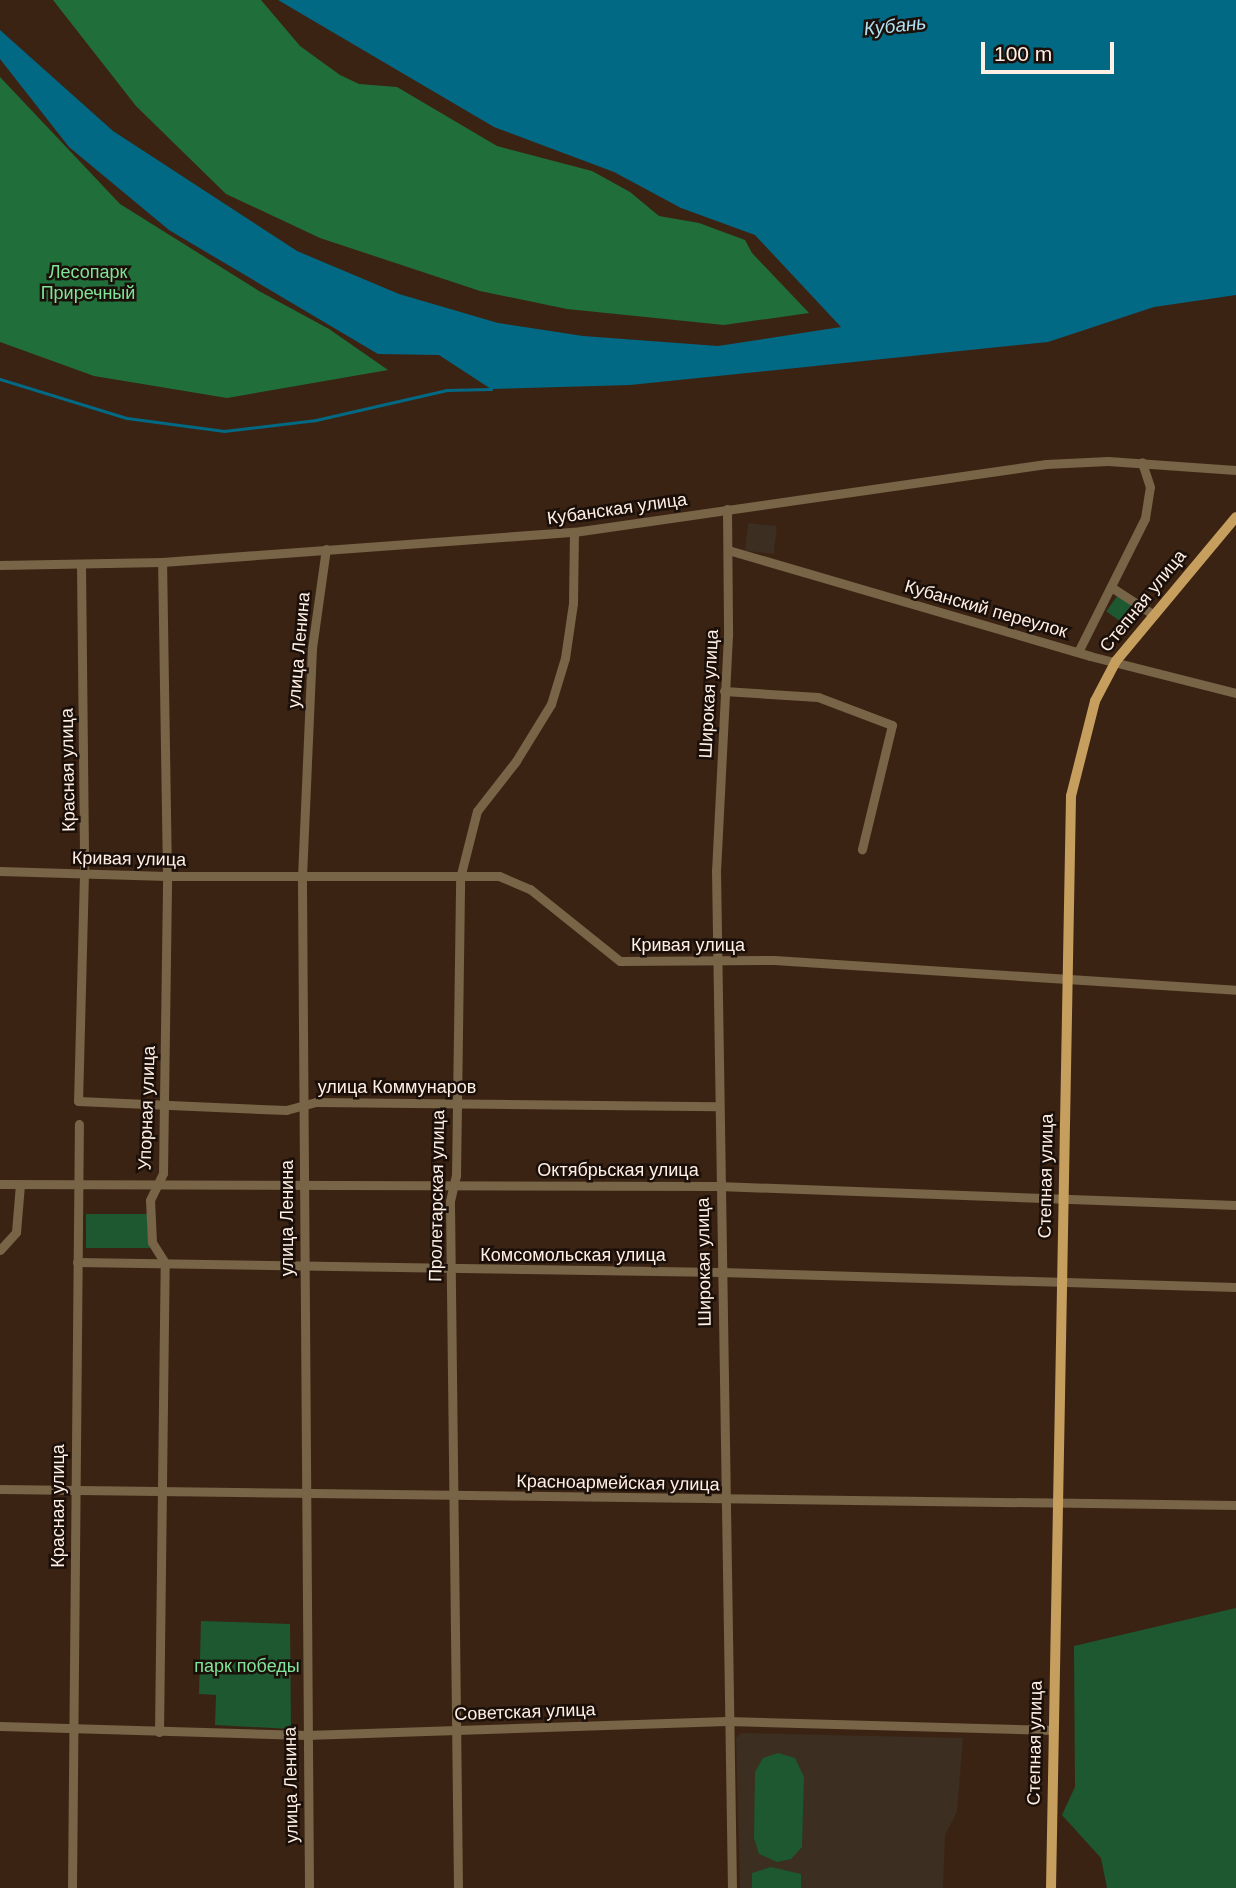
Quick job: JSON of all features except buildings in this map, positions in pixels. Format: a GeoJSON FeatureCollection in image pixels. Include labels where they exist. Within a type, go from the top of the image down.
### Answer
{"type":"FeatureCollection","features":[{"type":"Feature","properties":{"kind":"main road","name":"Степная улица"},"geometry":{"type":"LineString","coordinates":[[1051,1888],[1071,796],[1095,701],[1116,661],[1236,517]]}},
{"type":"Feature","properties":{"kind":"street","name":"Кубанская улица"},"geometry":{"type":"LineString","coordinates":[[0,565],[162,562],[574,532],[1046,464],[1142,462],[1236,470]]}},
{"type":"Feature","properties":{"kind":"street"},"geometry":{"type":"LineString","coordinates":[[1078,652],[1145,518],[1150,487],[1142,462]]}},
{"type":"Feature","properties":{"kind":"street","name":"Широкая улица"},"geometry":{"type":"LineString","coordinates":[[727,509],[717,961],[717,1106],[732,1888]]}},
{"type":"Feature","properties":{"kind":"street","name":"Пролетарская улица"},"geometry":{"type":"LineString","coordinates":[[458,1888],[452,1496],[452,1270],[460,878],[477,811],[516,761],[551,704],[565,658],[573,603],[574,532]]}},
{"type":"Feature","properties":{"kind":"street","name":"улица Ленина"},"geometry":{"type":"LineString","coordinates":[[309,1888],[303,1492],[302,877],[312,648],[326,550]]}},
{"type":"Feature","properties":{"kind":"street","name":"Кубанский переулок"},"geometry":{"type":"LineString","coordinates":[[728,550],[1078,652],[1236,694]]}},
{"type":"Feature","properties":{"kind":"street","name":"Упорная улица"},"geometry":{"type":"LineString","coordinates":[[159,1732],[159,1491],[165,1263],[152,1242],[150,1200],[163,1173],[167,876],[162,562]]}},
{"type":"Feature","properties":{"kind":"street","name":"Красная улица"},"geometry":{"type":"LineString","coordinates":[[78,1101],[85,874],[81,565]]}},
{"type":"Feature","properties":{"kind":"street"},"geometry":{"type":"LineString","coordinates":[[1111,587],[1154,615]]}},
{"type":"Feature","properties":{"kind":"street"},"geometry":{"type":"LineString","coordinates":[[724,691],[818,697],[892,725],[862,849]]}},
{"type":"Feature","properties":{"kind":"street","name":"Кривая улица"},"geometry":{"type":"LineString","coordinates":[[0,870],[167,876],[499,876],[515,880],[620,961],[717,961],[1068,976],[1236,990]]}},
{"type":"Feature","properties":{"kind":"street","name":"улица Коммунаров"},"geometry":{"type":"LineString","coordinates":[[78,1101],[164,1102],[286,1110],[316,1102],[717,1106]]}},
{"type":"Feature","properties":{"kind":"street","name":"Красная улица"},"geometry":{"type":"LineString","coordinates":[[72,1888],[79,1124]]}},
{"type":"Feature","properties":{"kind":"street","name":"Октябрьская улица"},"geometry":{"type":"LineString","coordinates":[[0,1184],[718,1186],[1236,1205]]}},
{"type":"Feature","properties":{"kind":"street"},"geometry":{"type":"LineString","coordinates":[[0,1250],[16,1231],[19,1184]]}},
{"type":"Feature","properties":{"kind":"street","name":"Комсомольская улица"},"geometry":{"type":"LineString","coordinates":[[77,1262],[452,1270],[721,1272],[1236,1287]]}},
{"type":"Feature","properties":{"kind":"street","name":"Красноармейская улица"},"geometry":{"type":"LineString","coordinates":[[0,1489],[1236,1505]]}},
{"type":"Feature","properties":{"kind":"street","name":"Советская улица"},"geometry":{"type":"LineString","coordinates":[[0,1726],[306,1735],[727,1721],[1052,1730]]}},
{"type":"Feature","properties":{"kind":"shaded area"},"geometry":{"type":"Polygon","coordinates":[[[748,523],[777,526],[774,554],[745,551],[748,523]]]}},
{"type":"Feature","properties":{"kind":"shaded area"},"geometry":{"type":"Polygon","coordinates":[[[741,1733],[963,1738],[957,1812],[945,1835],[943,1888],[740,1888],[736,1738],[741,1733]]]}},
{"type":"Feature","properties":{"kind":"green space"},"geometry":{"type":"Polygon","coordinates":[[[53,0],[261,0],[300,46],[340,75],[359,84],[397,87],[497,146],[592,171],[630,192],[659,216],[699,223],[745,240],[752,253],[809,313],[724,325],[567,309],[480,291],[320,238],[226,194],[136,106],[53,0]]]}},
{"type":"Feature","properties":{"kind":"green space","name":"Лесопарк Приречный"},"geometry":{"type":"Polygon","coordinates":[[[0,77],[120,204],[259,291],[329,329],[388,370],[227,398],[94,376],[0,342],[0,77]]]}},
{"type":"Feature","properties":{"kind":"green space"},"geometry":{"type":"Polygon","coordinates":[[[1118,595],[1139,610],[1127,626],[1106,611],[1118,595]]]}},
{"type":"Feature","properties":{"kind":"green space"},"geometry":{"type":"Polygon","coordinates":[[[86,1214],[150,1214],[150,1248],[86,1248],[86,1214]]]}},
{"type":"Feature","properties":{"kind":"green space"},"geometry":{"type":"Polygon","coordinates":[[[1236,1608],[1236,1888],[1107,1888],[1101,1858],[1062,1815],[1075,1787],[1074,1646],[1236,1608]]]}},
{"type":"Feature","properties":{"kind":"green space","name":"парк победы"},"geometry":{"type":"Polygon","coordinates":[[[201,1621],[290,1624],[291,1729],[215,1725],[216,1695],[199,1694],[201,1621]]]}},
{"type":"Feature","properties":{"kind":"green space"},"geometry":{"type":"Polygon","coordinates":[[[778,1753],[795,1758],[804,1777],[802,1847],[791,1859],[777,1862],[759,1854],[754,1838],[755,1772],[763,1758],[778,1753]]]}},
{"type":"Feature","properties":{"kind":"green space"},"geometry":{"type":"Polygon","coordinates":[[[771,1867],[801,1874],[801,1888],[752,1888],[752,1873],[771,1867]]]}},
{"type":"Feature","properties":{"kind":"water","name":"Кубань"},"geometry":{"type":"Polygon","coordinates":[[[278,0],[1236,0],[1236,295],[1154,307],[1048,342],[630,385],[491,389],[439,355],[378,354],[169,230],[69,147],[0,59],[0,30],[113,131],[297,251],[399,294],[498,323],[583,336],[718,346],[841,327],[755,235],[681,208],[614,172],[494,127],[278,0]]]}},
{"type":"Feature","properties":{"kind":"waterway"},"geometry":{"type":"LineString","coordinates":[[0,379],[127,418],[224,431],[316,420],[447,390],[491,389]]}}]}
